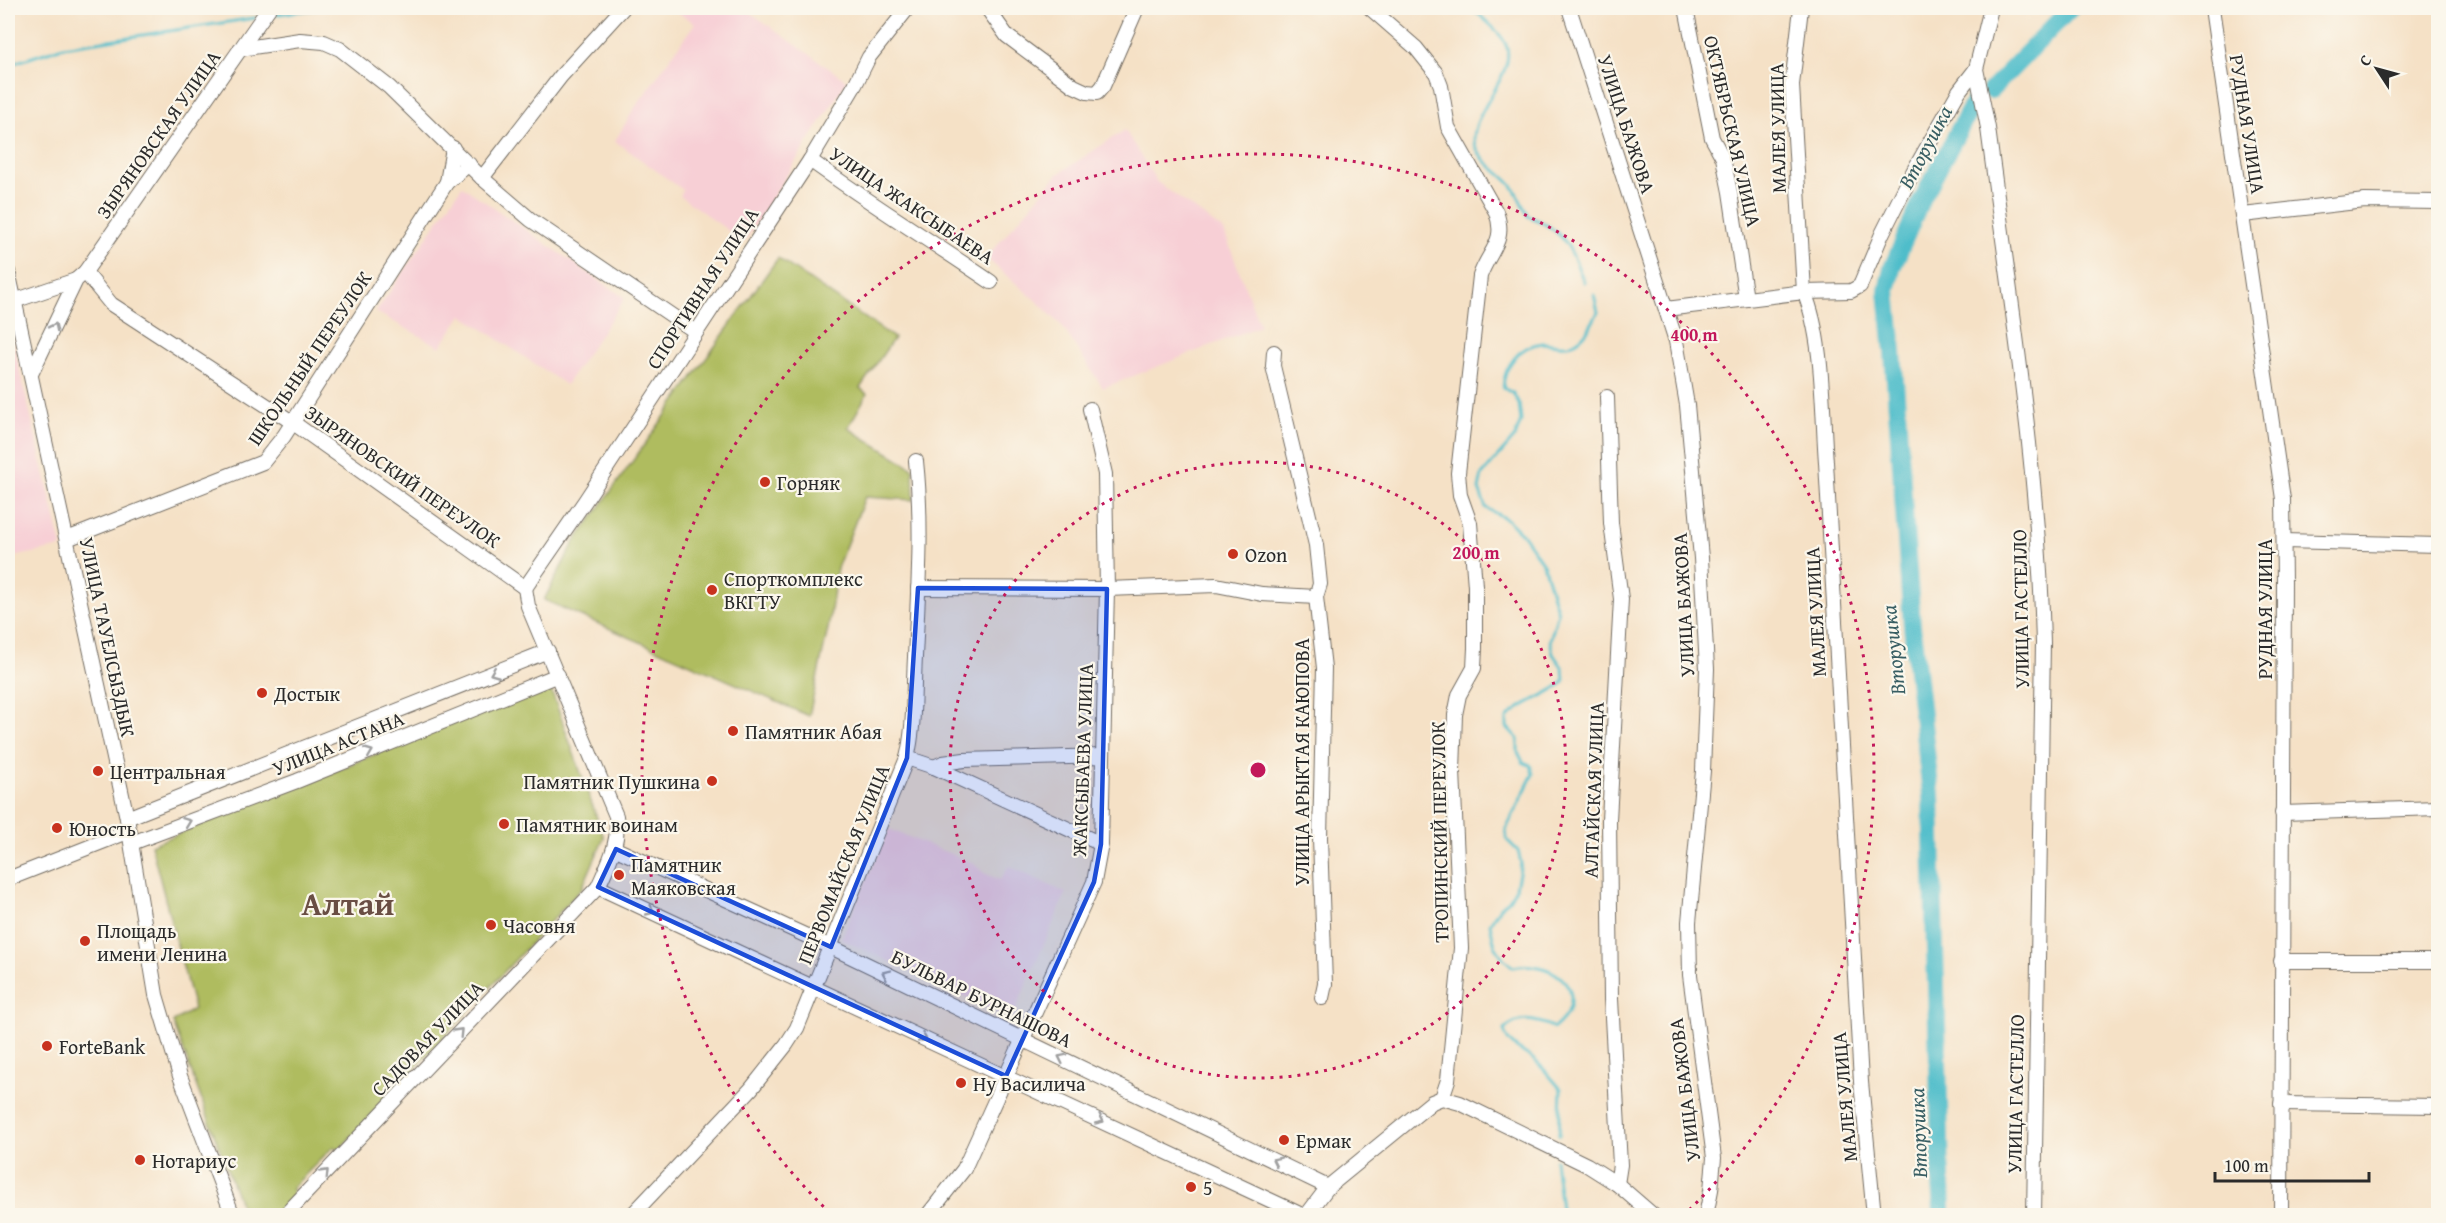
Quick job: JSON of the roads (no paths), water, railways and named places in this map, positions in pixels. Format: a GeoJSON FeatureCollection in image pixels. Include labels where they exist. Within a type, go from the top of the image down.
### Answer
{"type":"FeatureCollection","features":[{"type":"Feature","properties":{"kind":"street","name":"ЗЫРЯНОВСКАЯ УЛИЦА"},"geometry":{"type":"LineString","coordinates":[[31,374],[81,276],[269,8]]}},
{"type":"Feature","properties":{"kind":"street"},"geometry":{"type":"LineString","coordinates":[[482,178],[561,76],[623,8]]}},
{"type":"Feature","properties":{"kind":"street","name":"СПОРТИВНАЯ УЛИЦА"},"geometry":{"type":"LineString","coordinates":[[525,588],[810,160],[869,57],[908,8]]}},
{"type":"Feature","properties":{"kind":"street"},"geometry":{"type":"LineString","coordinates":[[987,8],[1007,36],[1074,86],[1096,93],[1103,86],[1137,8]]}},
{"type":"Feature","properties":{"kind":"street","name":"ТРОПИНСКИЙ ПЕРЕУЛОК"},"geometry":{"type":"LineString","coordinates":[[1370,8],[1416,48],[1436,73],[1441,86],[1448,128],[1501,225],[1498,242],[1485,261],[1480,276],[1458,473],[1460,495],[1470,523],[1474,576],[1474,668],[1459,695],[1455,715],[1453,771],[1461,948],[1448,1080],[1442,1098]]}},
{"type":"Feature","properties":{"kind":"street","name":"УЛИЦА БАЖОВА"},"geometry":{"type":"LineString","coordinates":[[1569,8],[1676,340],[1687,405],[1701,558],[1707,669],[1703,771],[1689,922],[1690,975],[1714,1158],[1706,1215]]}},
{"type":"Feature","properties":{"kind":"street","name":"ОКТЯБРЬСКАЯ УЛИЦА"},"geometry":{"type":"LineString","coordinates":[[1686,8],[1712,138],[1723,158],[1746,299]]}},
{"type":"Feature","properties":{"kind":"street","name":"МАЛЕЯ УЛИЦА"},"geometry":{"type":"LineString","coordinates":[[1802,8],[1792,85],[1804,292],[1810,308],[1817,353],[1824,430],[1861,1082],[1874,1215]]}},
{"type":"Feature","properties":{"kind":"street","name":"УЛИЦА ГАСТЕЛЛО"},"geometry":{"type":"LineString","coordinates":[[1991,8],[1976,69],[1988,128],[2036,496],[2041,567],[2043,643],[2034,1215]]}},
{"type":"Feature","properties":{"kind":"street","name":"РУДНАЯ УЛИЦА"},"geometry":{"type":"LineString","coordinates":[[2212,8],[2283,500],[2281,1215]]}},
{"type":"Feature","properties":{"kind":"street"},"geometry":{"type":"LineString","coordinates":[[240,49],[300,40],[324,42],[340,49],[389,87],[482,178],[531,220],[696,332]]}},
{"type":"Feature","properties":{"kind":"street"},"geometry":{"type":"LineString","coordinates":[[1666,309],[1804,292],[1851,291],[1860,286],[1882,234],[1913,172],[1959,91],[1976,69]]}},
{"type":"Feature","properties":{"kind":"street"},"geometry":{"type":"LineString","coordinates":[[447,182],[453,148]]}},
{"type":"Feature","properties":{"kind":"street","name":"УЛИЦА ЖАКСЫБАЕВА"},"geometry":{"type":"LineString","coordinates":[[810,160],[859,196],[927,238],[991,282]]}},
{"type":"Feature","properties":{"kind":"street","name":"ШКОЛЬНЫЙ ПЕРЕУЛОК"},"geometry":{"type":"LineString","coordinates":[[67,539],[263,462],[272,453],[447,182],[469,164]]}},
{"type":"Feature","properties":{"kind":"street"},"geometry":{"type":"LineString","coordinates":[[2243,215],[2365,201],[2439,202]]}},
{"type":"Feature","properties":{"kind":"street","name":"УЛИЦА ТАУЕЛСЫЗДЫК"},"geometry":{"type":"LineString","coordinates":[[8,271],[11,302],[31,374],[130,831],[156,995],[200,1131],[233,1215]]}},
{"type":"Feature","properties":{"kind":"street"},"geometry":{"type":"LineString","coordinates":[[11,302],[81,276]]}},
{"type":"Feature","properties":{"kind":"street","name":"ЗЫРЯНОВСКИЙ ПЕРЕУЛОК"},"geometry":{"type":"LineString","coordinates":[[81,276],[111,304],[292,422],[484,556],[525,588]]}},
{"type":"Feature","properties":{"kind":"street","name":"УЛИЦА АРЫКТАЯ КАЮПОВА"},"geometry":{"type":"LineString","coordinates":[[1274,352],[1273,366],[1316,545],[1320,584],[1316,597],[1324,668],[1320,838],[1325,984],[1322,998]]}},
{"type":"Feature","properties":{"kind":"street","name":"АЛТАЙСКАЯ УЛИЦА"},"geometry":{"type":"LineString","coordinates":[[1607,397],[1611,523],[1621,599],[1609,820],[1611,999],[1620,1165],[1617,1184]]}},
{"type":"Feature","properties":{"kind":"street","name":"ЖАКСЫБАЕВА УЛИЦА"},"geometry":{"type":"LineString","coordinates":[[927,1215],[964,1169],[1094,882],[1101,844],[1107,589],[1105,474],[1090,410]]}},
{"type":"Feature","properties":{"kind":"street","name":"ПЕРВОМАЙСКАЯ УЛИЦА"},"geometry":{"type":"LineString","coordinates":[[631,1215],[751,1089],[786,1046],[797,1028],[907,758],[910,746],[921,523],[916,461]]}},
{"type":"Feature","properties":{"kind":"street"},"geometry":{"type":"LineString","coordinates":[[2284,541],[2439,544]]}},
{"type":"Feature","properties":{"kind":"street"},"geometry":{"type":"LineString","coordinates":[[918,588],[1107,589],[1216,585],[1262,594],[1316,597]]}},
{"type":"Feature","properties":{"kind":"street"},"geometry":{"type":"LineString","coordinates":[[525,588],[528,606],[616,816],[618,830],[616,849]]}},
{"type":"Feature","properties":{"kind":"street","name":"УЛИЦА АСТАНА"},"geometry":{"type":"LineString","coordinates":[[8,879],[130,831],[548,651]]}},
{"type":"Feature","properties":{"kind":"street","name":"УЛИЦА АСТАНА"},"geometry":{"type":"LineString","coordinates":[[130,831],[297,781],[558,675]]}},
{"type":"Feature","properties":{"kind":"street"},"geometry":{"type":"LineString","coordinates":[[934,768],[943,763],[964,760],[1103,756]]}},
{"type":"Feature","properties":{"kind":"street"},"geometry":{"type":"LineString","coordinates":[[907,758],[934,768],[1101,844]]}},
{"type":"Feature","properties":{"kind":"street"},"geometry":{"type":"LineString","coordinates":[[2282,813],[2439,808]]}},
{"type":"Feature","properties":{"kind":"street","name":"САДОВАЯ УЛИЦА"},"geometry":{"type":"LineString","coordinates":[[284,1215],[597,887],[616,849]]}},
{"type":"Feature","properties":{"kind":"street","name":"БУЛЬВАР БУРНАШОВА"},"geometry":{"type":"LineString","coordinates":[[616,849],[831,947],[1328,1187]]}},
{"type":"Feature","properties":{"kind":"street"},"geometry":{"type":"LineString","coordinates":[[597,887],[1305,1215],[1328,1187],[1432,1102],[1442,1098],[1460,1103],[1559,1150],[1617,1184],[1654,1215]]}},
{"type":"Feature","properties":{"kind":"street"},"geometry":{"type":"LineString","coordinates":[[2281,961],[2439,961]]}},
{"type":"Feature","properties":{"kind":"street"},"geometry":{"type":"LineString","coordinates":[[2282,1104],[2439,1106]]}},
{"type":"Feature","properties":{"kind":"waterway"},"geometry":{"type":"LineString","coordinates":[[271,15],[324,8]]}},
{"type":"Feature","properties":{"kind":"waterway"},"geometry":{"type":"LineString","coordinates":[[1472,8],[1499,34],[1506,45],[1508,55],[1506,67],[1476,127],[1474,138],[1476,146],[1484,159],[1513,187],[1528,216],[1551,228],[1565,241],[1584,282]]}},
{"type":"Feature","properties":{"kind":"waterway","name":"Вторушка"},"geometry":{"type":"LineString","coordinates":[[1991,90],[2071,8]]}},
{"type":"Feature","properties":{"kind":"waterway"},"geometry":{"type":"LineString","coordinates":[[8,65],[63,47],[255,18]]}},
{"type":"Feature","properties":{"kind":"waterway","name":"Вторушка"},"geometry":{"type":"LineString","coordinates":[[1942,1216],[1931,795],[1912,626],[1887,291],[1892,268],[1921,201],[1975,100]]}},
{"type":"Feature","properties":{"kind":"waterway"},"geometry":{"type":"LineString","coordinates":[[1559,1135],[1561,1089],[1538,1063],[1512,1044],[1504,1030],[1515,1022],[1528,1020],[1554,1028],[1564,1018],[1569,1008],[1571,998],[1569,989],[1556,974],[1546,969],[1531,966],[1513,967],[1495,946],[1490,924],[1500,907],[1509,900],[1516,888],[1521,863],[1518,851],[1507,840],[1506,829],[1533,774],[1530,765],[1523,762],[1518,752],[1518,739],[1507,727],[1507,718],[1521,707],[1564,682],[1563,668],[1553,654],[1550,640],[1558,613],[1543,564],[1523,535],[1508,520],[1486,508],[1479,489],[1482,475],[1515,437],[1521,421],[1519,404],[1513,393],[1503,388],[1510,364],[1520,352],[1535,345],[1543,343],[1568,345],[1581,338],[1588,331],[1598,312],[1594,295]]}},
{"type":"Feature","properties":{"kind":"waterway"},"geometry":{"type":"LineString","coordinates":[[1555,1160],[1561,1209],[1568,1216]]}},
{"type":"Feature","properties":{"kind":"waterway"},"geometry":{"type":"LineString","coordinates":[[1551,1216],[1561,1209]]}},
{"type":"Feature","properties":{"kind":"place","name":"Горняк"},"geometry":{"type":"Point","coordinates":[765,482]}},
{"type":"Feature","properties":{"kind":"place","name":"Ozon"},"geometry":{"type":"Point","coordinates":[1233,554]}},
{"type":"Feature","properties":{"kind":"place","name":"Спорткомплекс ВКГТУ"},"geometry":{"type":"Point","coordinates":[712,590]}},
{"type":"Feature","properties":{"kind":"place","name":"Достык"},"geometry":{"type":"Point","coordinates":[262,693]}},
{"type":"Feature","properties":{"kind":"place","name":"Памятник Абая"},"geometry":{"type":"Point","coordinates":[733,731]}},
{"type":"Feature","properties":{"kind":"place","name":"Центральная"},"geometry":{"type":"Point","coordinates":[98,771]}},
{"type":"Feature","properties":{"kind":"place","name":"Памятник Пушкина"},"geometry":{"type":"Point","coordinates":[712,781]}},
{"type":"Feature","properties":{"kind":"place","name":"Памятник воинам"},"geometry":{"type":"Point","coordinates":[504,824]}},
{"type":"Feature","properties":{"kind":"place","name":"Юность"},"geometry":{"type":"Point","coordinates":[57,828]}},
{"type":"Feature","properties":{"kind":"place","name":"Памятник Маяковская"},"geometry":{"type":"Point","coordinates":[619,875]}},
{"type":"Feature","properties":{"kind":"place","name":"Часовня"},"geometry":{"type":"Point","coordinates":[491,925]}},
{"type":"Feature","properties":{"kind":"place","name":"Площадь имени Ленина"},"geometry":{"type":"Point","coordinates":[85,941]}},
{"type":"Feature","properties":{"kind":"place","name":"ForteBank"},"geometry":{"type":"Point","coordinates":[47,1046]}},
{"type":"Feature","properties":{"kind":"place","name":"Ну Василича"},"geometry":{"type":"Point","coordinates":[961,1083]}},
{"type":"Feature","properties":{"kind":"place","name":"Ермак"},"geometry":{"type":"Point","coordinates":[1284,1140]}},
{"type":"Feature","properties":{"kind":"place","name":"Нотариус"},"geometry":{"type":"Point","coordinates":[140,1160]}},
{"type":"Feature","properties":{"kind":"place","name":"5"},"geometry":{"type":"Point","coordinates":[1191,1187]}},
{"type":"Feature","properties":{"kind":"district","name":"Алтай"},"geometry":{"type":"Point","coordinates":[348,903]}}]}
